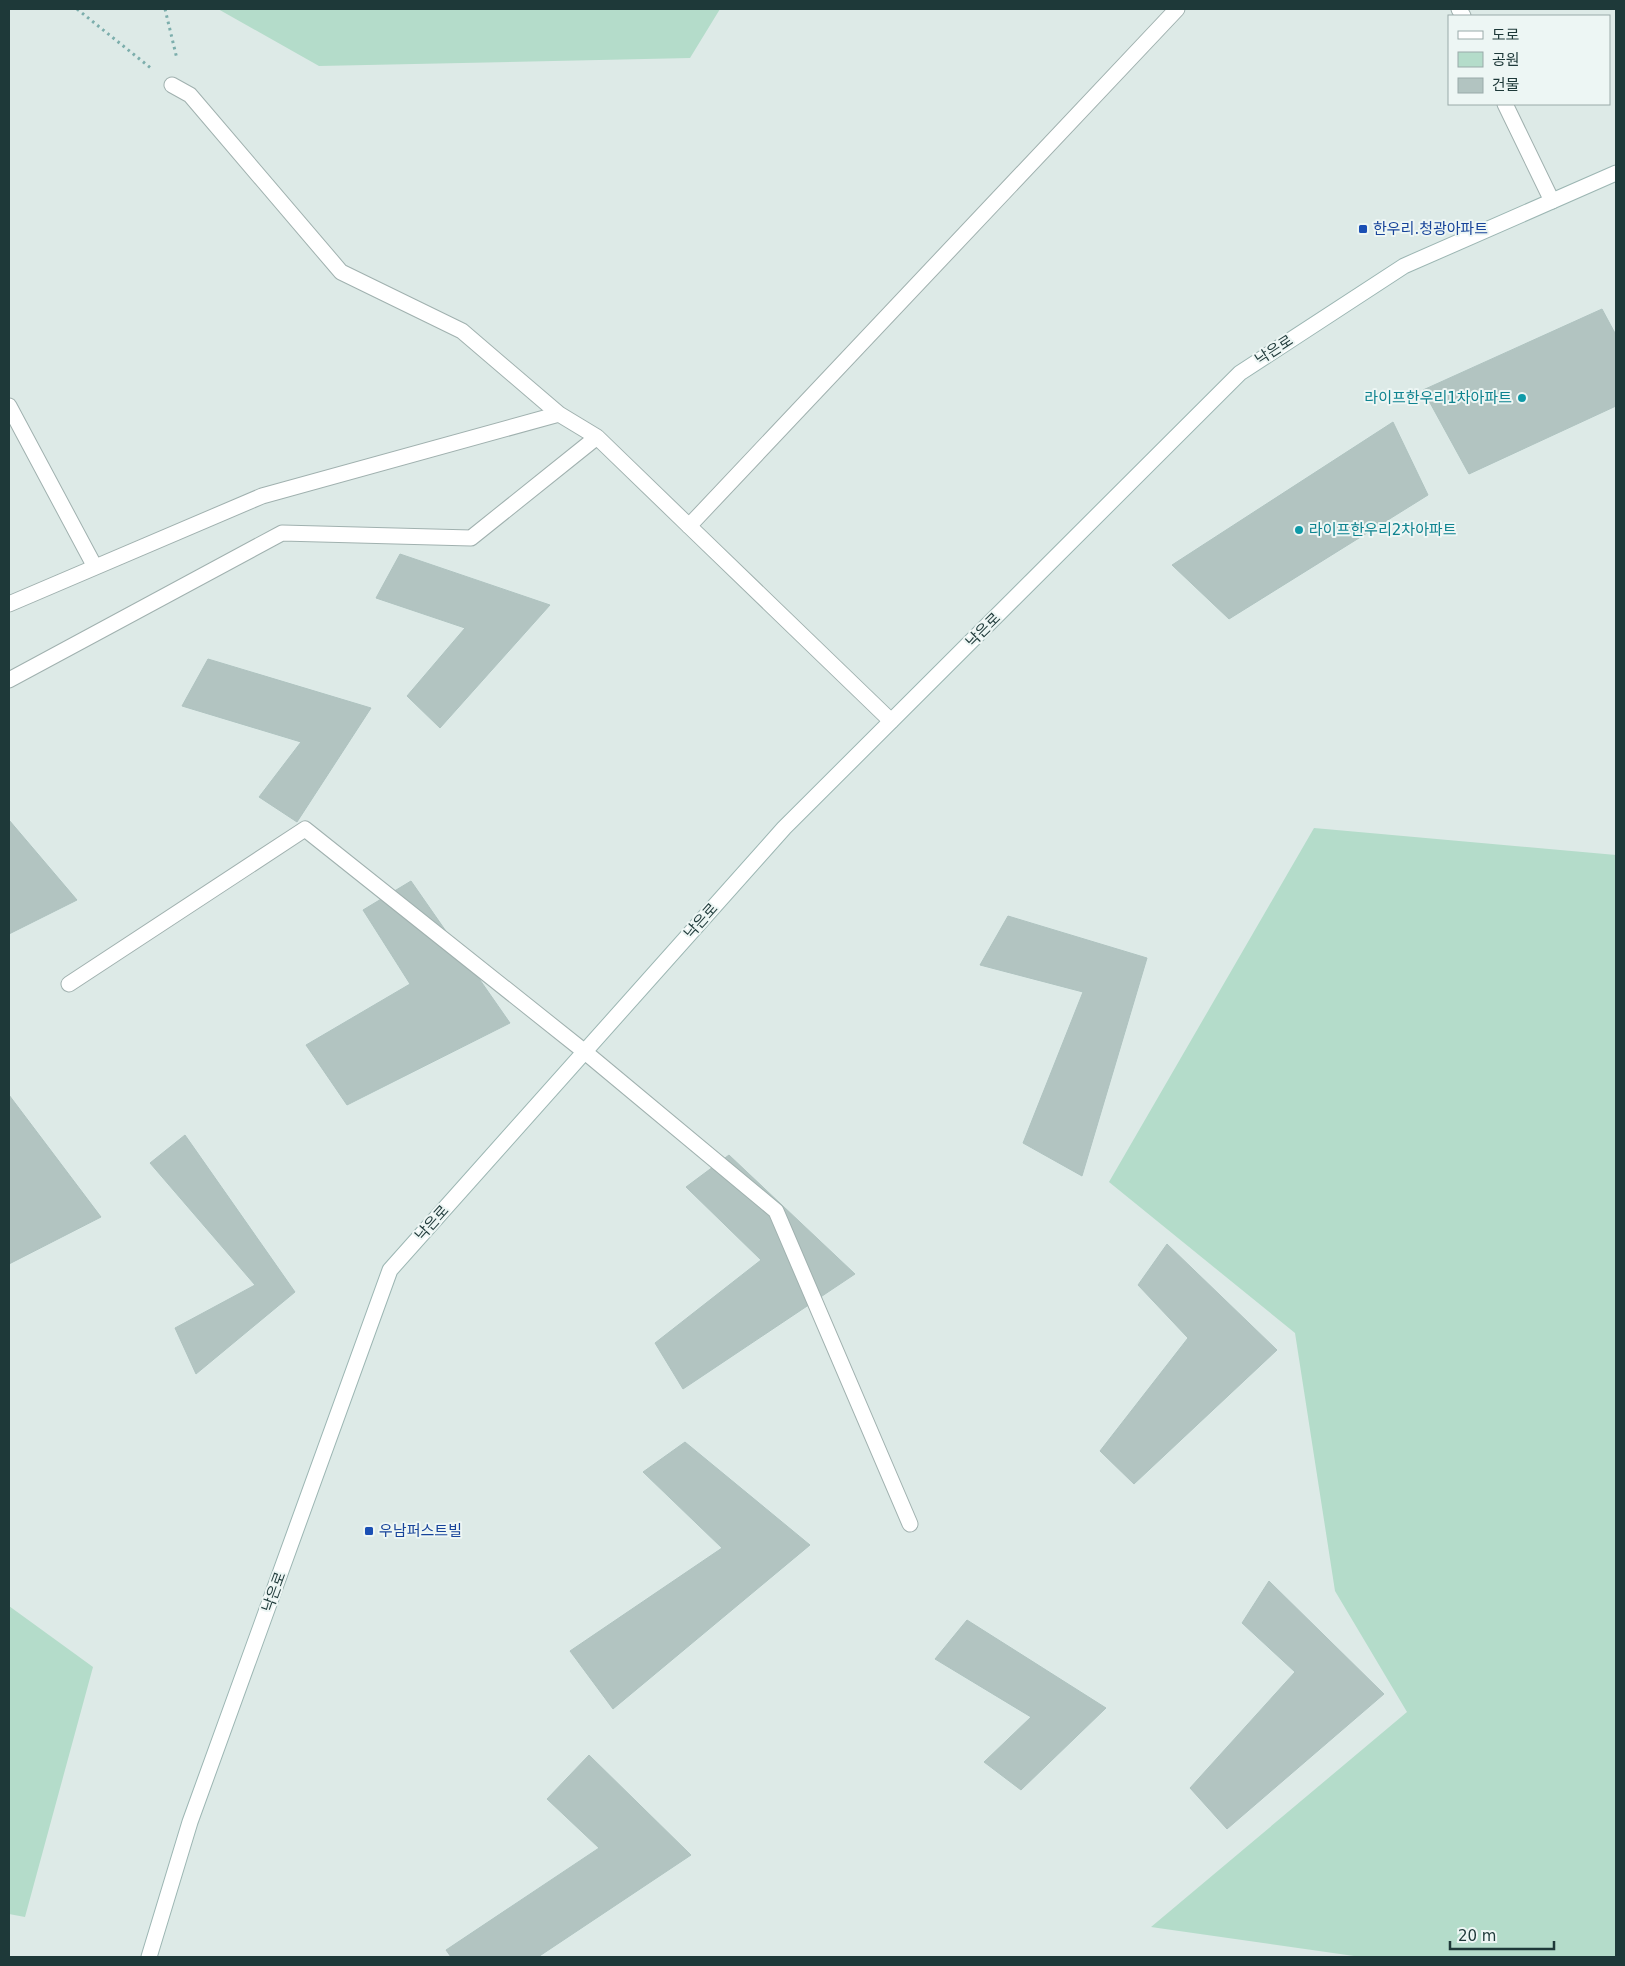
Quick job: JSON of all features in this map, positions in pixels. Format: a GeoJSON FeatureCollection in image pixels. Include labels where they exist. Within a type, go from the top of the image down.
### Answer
{"type":"FeatureCollection","features":[{"type":"Feature","properties":{"kind":"main road"},"geometry":{"type":"LineString","coordinates":[[689,526],[1177,9]]}},
{"type":"Feature","properties":{"kind":"main road"},"geometry":{"type":"LineString","coordinates":[[172,85],[190,95],[341,272],[462,331],[560,414],[598,437],[891,721]]}},
{"type":"Feature","properties":{"kind":"main road"},"geometry":{"type":"LineString","coordinates":[[1505,105],[1552,201]]}},
{"type":"Feature","properties":{"kind":"main road","name":"낙은로"},"geometry":{"type":"LineString","coordinates":[[149,1957],[190,1822],[390,1270],[784,828],[1240,373],[1404,266],[1616,173]]}},
{"type":"Feature","properties":{"kind":"main road"},"geometry":{"type":"LineString","coordinates":[[9,406],[95,567]]}},
{"type":"Feature","properties":{"kind":"main road"},"geometry":{"type":"LineString","coordinates":[[9,604],[262,496],[560,414]]}},
{"type":"Feature","properties":{"kind":"main road"},"geometry":{"type":"LineString","coordinates":[[9,680],[282,533],[471,538],[598,437]]}},
{"type":"Feature","properties":{"kind":"main road"},"geometry":{"type":"LineString","coordinates":[[69,984],[305,829],[584,1052],[776,1211],[910,1524]]}},
{"type":"Feature","properties":{"kind":"path"},"geometry":{"type":"LineString","coordinates":[[78,9],[172,85],[180,68],[165,9]]}},
{"type":"Feature","properties":{"kind":"green space"},"geometry":{"type":"Polygon","coordinates":[[[218,9],[720,9],[690,58],[319,66],[218,9]]]}},
{"type":"Feature","properties":{"kind":"green space"},"geometry":{"type":"Polygon","coordinates":[[[1314,828],[1616,855],[1616,1957],[1361,1957],[1151,1927],[1407,1712],[1335,1591],[1295,1333],[1109,1182],[1314,828]]]}},
{"type":"Feature","properties":{"kind":"green space"},"geometry":{"type":"Polygon","coordinates":[[[9,1606],[93,1667],[25,1917],[9,1914],[9,1606]]]}},
{"type":"Feature","properties":{"kind":"building","name":"라이프한우리1차아파트"},"geometry":{"type":"Polygon","coordinates":[[[1602,309],[1616,335],[1616,406],[1469,474],[1423,390],[1602,309]]]}},
{"type":"Feature","properties":{"kind":"building","name":"라이프한우리2차아파트"},"geometry":{"type":"Polygon","coordinates":[[[1393,422],[1428,495],[1229,619],[1172,565],[1393,422]]]}},
{"type":"Feature","properties":{"kind":"building"},"geometry":{"type":"Polygon","coordinates":[[[400,554],[550,605],[440,728],[407,696],[465,628],[376,598],[400,554]]]}},
{"type":"Feature","properties":{"kind":"building"},"geometry":{"type":"Polygon","coordinates":[[[208,659],[371,708],[297,822],[259,797],[301,742],[182,706],[208,659]]]}},
{"type":"Feature","properties":{"kind":"building"},"geometry":{"type":"Polygon","coordinates":[[[9,820],[77,900],[9,934],[9,820]]]}},
{"type":"Feature","properties":{"kind":"building"},"geometry":{"type":"Polygon","coordinates":[[[411,881],[510,1023],[347,1105],[306,1045],[410,984],[363,910],[411,881]]]}},
{"type":"Feature","properties":{"kind":"building"},"geometry":{"type":"Polygon","coordinates":[[[1008,916],[1147,958],[1082,1176],[1023,1143],[1083,992],[980,965],[1008,916]]]}},
{"type":"Feature","properties":{"kind":"building"},"geometry":{"type":"Polygon","coordinates":[[[9,1095],[101,1217],[9,1264],[9,1095]]]}},
{"type":"Feature","properties":{"kind":"building"},"geometry":{"type":"Polygon","coordinates":[[[185,1135],[295,1292],[196,1374],[175,1328],[255,1285],[150,1163],[185,1135]]]}},
{"type":"Feature","properties":{"kind":"building"},"geometry":{"type":"Polygon","coordinates":[[[729,1155],[855,1274],[683,1389],[655,1343],[761,1260],[686,1187],[729,1155]]]}},
{"type":"Feature","properties":{"kind":"building"},"geometry":{"type":"Polygon","coordinates":[[[1167,1244],[1277,1350],[1134,1484],[1100,1451],[1188,1338],[1138,1285],[1167,1244]]]}},
{"type":"Feature","properties":{"kind":"building"},"geometry":{"type":"Polygon","coordinates":[[[685,1442],[810,1545],[613,1709],[570,1651],[722,1548],[643,1472],[685,1442]]]}},
{"type":"Feature","properties":{"kind":"building"},"geometry":{"type":"Polygon","coordinates":[[[1269,1581],[1384,1694],[1227,1829],[1190,1788],[1295,1672],[1242,1623],[1269,1581]]]}},
{"type":"Feature","properties":{"kind":"building"},"geometry":{"type":"Polygon","coordinates":[[[967,1620],[1106,1708],[1021,1790],[984,1762],[1031,1717],[935,1659],[967,1620]]]}},
{"type":"Feature","properties":{"kind":"building"},"geometry":{"type":"Polygon","coordinates":[[[589,1755],[691,1855],[538,1957],[451,1957],[446,1950],[599,1848],[547,1799],[589,1755]]]}},
{"type":"Feature","properties":{"kind":"place","name":"한우리.청광아파트"},"geometry":{"type":"Point","coordinates":[1363,229]}},
{"type":"Feature","properties":{"kind":"place","name":"라이프한우리1차아파트"},"geometry":{"type":"Point","coordinates":[1522,398]}},
{"type":"Feature","properties":{"kind":"place","name":"라이프한우리2차아파트"},"geometry":{"type":"Point","coordinates":[1299,530]}},
{"type":"Feature","properties":{"kind":"place","name":"우남퍼스트빌"},"geometry":{"type":"Point","coordinates":[369,1531]}}]}
